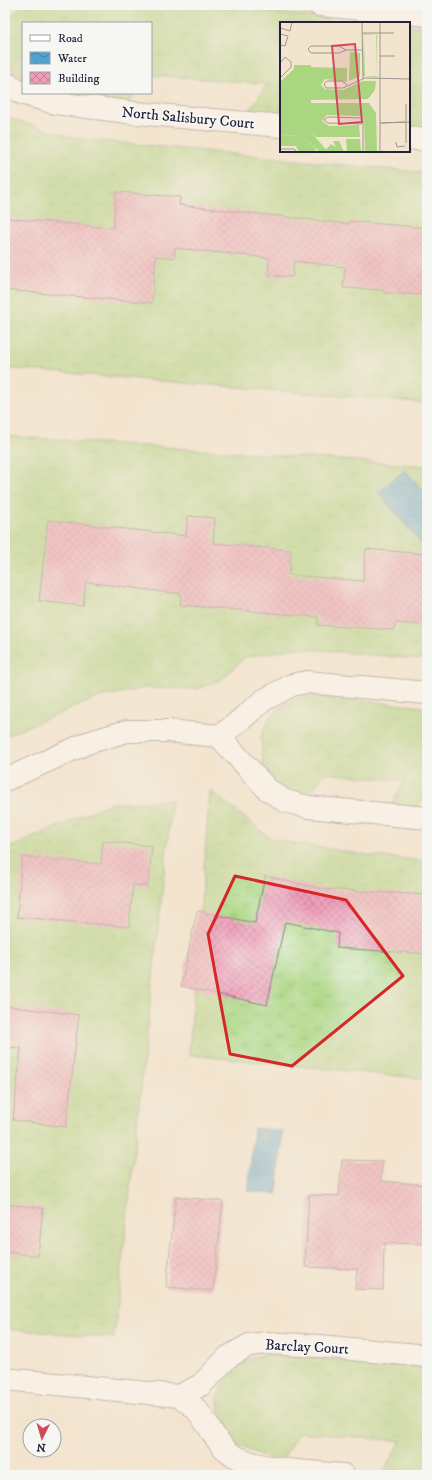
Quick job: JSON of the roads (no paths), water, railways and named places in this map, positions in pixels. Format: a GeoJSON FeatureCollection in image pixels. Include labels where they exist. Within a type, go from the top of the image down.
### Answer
{"type":"FeatureCollection","features":[{"type":"Feature","properties":{"kind":"street"},"geometry":{"type":"LineString","coordinates":[[319,5],[361,16],[427,15]]}},
{"type":"Feature","properties":{"kind":"street","name":"North Salisbury Court"},"geometry":{"type":"LineString","coordinates":[[5,82],[22,93]]}},
{"type":"Feature","properties":{"kind":"street","name":"North Salisbury Court"},"geometry":{"type":"LineString","coordinates":[[24,94],[55,103],[136,113],[280,126]]}},
{"type":"Feature","properties":{"kind":"street"},"geometry":{"type":"LineString","coordinates":[[410,138],[427,140]]}},
{"type":"Feature","properties":{"kind":"street"},"geometry":{"type":"LineString","coordinates":[[5,780],[87,743],[127,731],[168,731],[219,736],[264,700],[292,685],[307,682],[427,693]]}},
{"type":"Feature","properties":{"kind":"street"},"geometry":{"type":"LineString","coordinates":[[219,736],[267,789],[285,801],[308,807],[427,818]]}},
{"type":"Feature","properties":{"kind":"street","name":"Barclay Court"},"geometry":{"type":"LineString","coordinates":[[179,1396],[200,1385],[228,1357],[249,1346],[266,1343],[319,1346],[427,1356]]}},
{"type":"Feature","properties":{"kind":"street"},"geometry":{"type":"LineString","coordinates":[[5,1379],[179,1396],[196,1409],[220,1443],[230,1453],[246,1462],[299,1471],[343,1475]]}},
{"type":"Feature","properties":{"kind":"water"},"geometry":{"type":"Polygon","coordinates":[[[405,470],[427,495],[427,544],[424,547],[378,492],[405,470]]]}},
{"type":"Feature","properties":{"kind":"water"},"geometry":{"type":"Polygon","coordinates":[[[254,1128],[283,1131],[277,1194],[248,1191],[254,1128]]]}}]}
